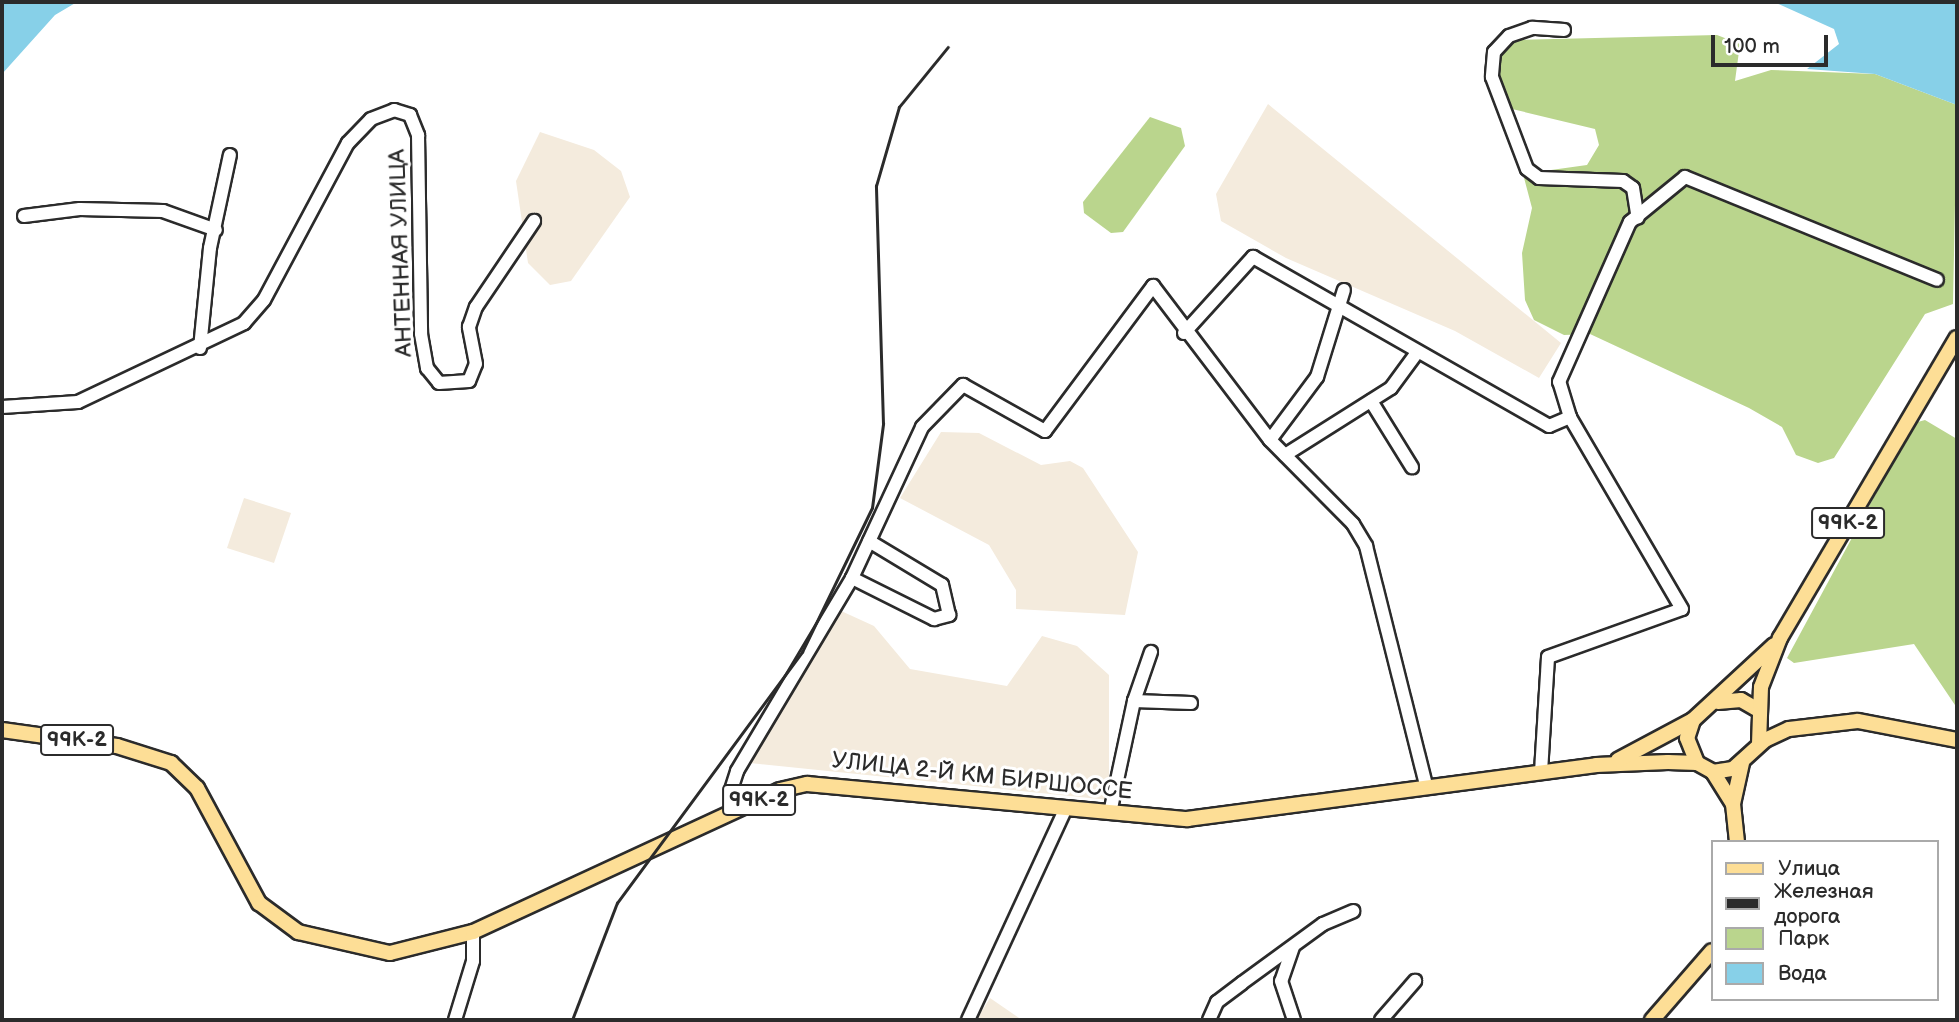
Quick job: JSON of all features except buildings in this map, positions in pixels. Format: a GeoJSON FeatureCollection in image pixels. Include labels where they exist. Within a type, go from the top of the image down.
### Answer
{"type":"FeatureCollection","features":[{"type":"Feature","properties":{"kind":"main road","name":"99К-2"},"geometry":{"type":"LineString","coordinates":[[1596,765],[1656,744],[1693,720],[1718,702],[1780,638],[1957,338]]}},
{"type":"Feature","properties":{"kind":"main road","name":"99К-2"},"geometry":{"type":"LineString","coordinates":[[1759,744],[1759,714],[1780,638]]}},
{"type":"Feature","properties":{"kind":"main road"},"geometry":{"type":"LineString","coordinates":[[1718,702],[1741,700],[1759,714],[1789,729]]}},
{"type":"Feature","properties":{"kind":"main road"},"geometry":{"type":"LineString","coordinates":[[1693,720],[1688,737],[1697,763],[1713,772],[1733,804]]}},
{"type":"Feature","properties":{"kind":"main road"},"geometry":{"type":"LineString","coordinates":[[1737,840],[1733,804],[1742,763],[1759,744],[1789,729],[1858,721],[1957,740]]}},
{"type":"Feature","properties":{"kind":"main road","name":"УЛИЦА 2-Й КМ БИРШОССЕ"},"geometry":{"type":"LineString","coordinates":[[2,730],[152,755],[197,788],[259,903],[298,932],[390,953],[472,932],[780,790],[827,782],[1065,810],[1187,818],[1596,765]]}},
{"type":"Feature","properties":{"kind":"main road","name":"99К-2"},"geometry":{"type":"LineString","coordinates":[[1596,765],[1697,763]]}},
{"type":"Feature","properties":{"kind":"main road"},"geometry":{"type":"LineString","coordinates":[[1713,772],[1742,763]]}},
{"type":"Feature","properties":{"kind":"main road"},"geometry":{"type":"LineString","coordinates":[[1652,1020],[1710,953]]}},
{"type":"Feature","properties":{"kind":"street"},"geometry":{"type":"LineString","coordinates":[[1564,30],[1532,28],[1509,36],[1494,52],[1492,77],[1527,169],[1539,178],[1623,181],[1633,188],[1638,218]]}},
{"type":"Feature","properties":{"kind":"street","name":"АНТЕННАЯ УЛИЦА"},"geometry":{"type":"LineString","coordinates":[[2,407],[78,402],[200,348],[244,323],[264,300],[348,143],[370,119],[402,113],[410,116],[418,135],[421,334],[427,368],[439,383],[469,381],[475,364],[469,327],[475,307],[534,221]]}},
{"type":"Feature","properties":{"kind":"street"},"geometry":{"type":"LineString","coordinates":[[200,348],[216,230],[230,155]]}},
{"type":"Feature","properties":{"kind":"street"},"geometry":{"type":"LineString","coordinates":[[1541,772],[1548,657],[1682,609],[1570,417],[1559,382],[1608,280],[1616,242],[1638,218],[1685,177],[1937,279]]}},
{"type":"Feature","properties":{"kind":"street"},"geometry":{"type":"LineString","coordinates":[[24,216],[80,209],[163,211],[216,230]]}},
{"type":"Feature","properties":{"kind":"street"},"geometry":{"type":"LineString","coordinates":[[1184,333],[1253,257],[1336,309],[1549,426],[1570,417]]}},
{"type":"Feature","properties":{"kind":"street"},"geometry":{"type":"LineString","coordinates":[[735,811],[731,790],[737,771],[852,578],[922,427],[959,387],[1045,431],[1153,286],[1184,333],[1270,440],[1366,546],[1426,785]]}},
{"type":"Feature","properties":{"kind":"street"},"geometry":{"type":"LineString","coordinates":[[1270,440],[1317,377],[1344,290]]}},
{"type":"Feature","properties":{"kind":"street"},"geometry":{"type":"LineString","coordinates":[[1285,455],[1391,388],[1416,354]]}},
{"type":"Feature","properties":{"kind":"street"},"geometry":{"type":"LineString","coordinates":[[1371,401],[1412,467]]}},
{"type":"Feature","properties":{"kind":"street"},"geometry":{"type":"LineString","coordinates":[[852,578],[927,617],[943,620],[949,615],[942,585],[869,541]]}},
{"type":"Feature","properties":{"kind":"street"},"geometry":{"type":"LineString","coordinates":[[1110,813],[1134,701],[1151,652]]}},
{"type":"Feature","properties":{"kind":"street"},"geometry":{"type":"LineString","coordinates":[[1134,701],[1191,703]]}},
{"type":"Feature","properties":{"kind":"street"},"geometry":{"type":"LineString","coordinates":[[968,1020],[1065,810]]}},
{"type":"Feature","properties":{"kind":"street"},"geometry":{"type":"LineString","coordinates":[[1209,1020],[1217,1002],[1295,943],[1353,911]]}},
{"type":"Feature","properties":{"kind":"street"},"geometry":{"type":"LineString","coordinates":[[455,1020],[473,961],[472,932]]}},
{"type":"Feature","properties":{"kind":"street"},"geometry":{"type":"LineString","coordinates":[[1294,1020],[1281,981],[1295,943]]}},
{"type":"Feature","properties":{"kind":"street"},"geometry":{"type":"LineString","coordinates":[[1381,1020],[1416,981]]}},
{"type":"Feature","properties":{"kind":"shaded area"},"geometry":{"type":"Polygon","coordinates":[[[1268,104],[1561,343],[1539,378],[1455,331],[1286,258],[1221,221],[1216,194],[1268,104]]]}},
{"type":"Feature","properties":{"kind":"shaded area"},"geometry":{"type":"Polygon","coordinates":[[[540,132],[594,150],[621,171],[630,197],[571,281],[550,285],[528,263],[516,181],[540,132]]]}},
{"type":"Feature","properties":{"kind":"shaded area"},"geometry":{"type":"Polygon","coordinates":[[[941,432],[979,433],[1041,465],[1070,461],[1083,468],[1138,552],[1125,615],[1016,609],[1016,590],[989,545],[900,498],[941,432]]]}},
{"type":"Feature","properties":{"kind":"shaded area"},"geometry":{"type":"Polygon","coordinates":[[[244,498],[291,513],[274,563],[227,548],[244,498]]]}},
{"type":"Feature","properties":{"kind":"shaded area"},"geometry":{"type":"Polygon","coordinates":[[[839,610],[874,626],[910,669],[1007,686],[1042,636],[1077,646],[1109,675],[1109,800],[750,763],[839,610]]]}},
{"type":"Feature","properties":{"kind":"shaded area"},"geometry":{"type":"Polygon","coordinates":[[[990,998],[1022,1020],[976,1020],[990,998]]]}},
{"type":"Feature","properties":{"kind":"green space"},"geometry":{"type":"Polygon","coordinates":[[[1717,35],[1740,44],[1735,81],[1771,70],[1875,74],[1957,105],[1953,304],[1925,314],[1834,458],[1818,463],[1796,455],[1782,427],[1749,408],[1590,334],[1564,335],[1534,320],[1525,300],[1522,253],[1532,208],[1523,174],[1587,165],[1599,145],[1595,129],[1512,109],[1495,95],[1485,73],[1489,53],[1514,40],[1717,35]]]}},
{"type":"Feature","properties":{"kind":"green space"},"geometry":{"type":"Polygon","coordinates":[[[1150,117],[1181,128],[1185,146],[1123,232],[1111,233],[1084,213],[1083,202],[1150,117]]]}},
{"type":"Feature","properties":{"kind":"green space"},"geometry":{"type":"Polygon","coordinates":[[[1925,420],[1957,439],[1957,708],[1914,644],[1794,663],[1787,658],[1914,423],[1925,420]]]}},
{"type":"Feature","properties":{"kind":"water"},"geometry":{"type":"Polygon","coordinates":[[[2,2],[77,2],[55,15],[2,74],[2,2]]]}},
{"type":"Feature","properties":{"kind":"water"},"geometry":{"type":"Polygon","coordinates":[[[1774,2],[1957,2],[1957,105],[1875,74],[1807,69],[1839,44],[1834,29],[1774,2]]]}},
{"type":"Feature","properties":{"kind":"railway"},"geometry":{"type":"LineString","coordinates":[[572,1020],[617,903],[802,652],[872,508],[883,424],[876,186],[899,107],[948,47]]}}]}
